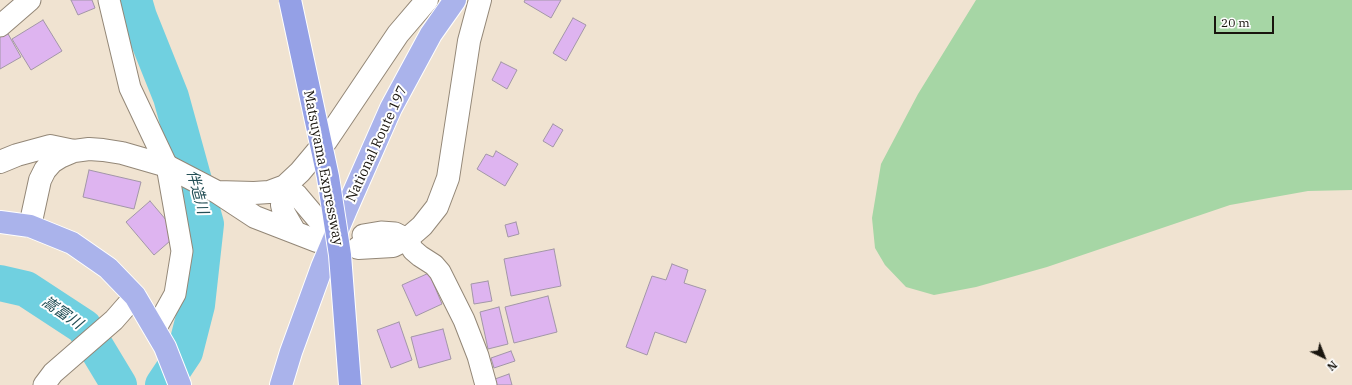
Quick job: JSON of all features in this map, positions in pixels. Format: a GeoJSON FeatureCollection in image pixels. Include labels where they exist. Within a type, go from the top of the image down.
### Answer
{"type":"FeatureCollection","features":[{"type":"Feature","properties":{"kind":"highway","name":"Matsuyama Expressway"},"geometry":{"type":"LineString","coordinates":[[290,0],[328,178],[340,255],[350,385]]}},
{"type":"Feature","properties":{"kind":"highway","name":"National Route 197"},"geometry":{"type":"LineString","coordinates":[[281,385],[291,352],[322,267],[385,123],[431,34],[455,0]]}},
{"type":"Feature","properties":{"kind":"highway"},"geometry":{"type":"LineString","coordinates":[[0,222],[30,226],[72,243],[108,268],[135,296],[160,339],[180,385]]}},
{"type":"Feature","properties":{"kind":"street"},"geometry":{"type":"LineString","coordinates":[[0,26],[30,0]]}},
{"type":"Feature","properties":{"kind":"street"},"geometry":{"type":"LineString","coordinates":[[109,0],[130,88],[172,168],[182,251],[175,294],[160,339]]}},
{"type":"Feature","properties":{"kind":"street"},"geometry":{"type":"LineString","coordinates":[[240,200],[254,193],[269,192],[285,186],[300,172],[326,141],[398,34],[427,0]]}},
{"type":"Feature","properties":{"kind":"street"},"geometry":{"type":"LineString","coordinates":[[360,242],[393,246],[406,239],[422,226],[437,207],[448,178],[469,41],[480,0]]}},
{"type":"Feature","properties":{"kind":"street"},"geometry":{"type":"LineString","coordinates":[[0,162],[50,146],[74,151]]}},
{"type":"Feature","properties":{"kind":"street"},"geometry":{"type":"LineString","coordinates":[[30,226],[37,190],[45,170],[52,162],[60,157],[74,151],[89,149],[122,153],[172,168],[217,192],[240,200],[255,217],[295,232],[321,234]]}},
{"type":"Feature","properties":{"kind":"street"},"geometry":{"type":"LineString","coordinates":[[285,186],[282,206],[284,213],[295,232]]}},
{"type":"Feature","properties":{"kind":"street"},"geometry":{"type":"LineString","coordinates":[[285,186],[297,195],[321,234]]}},
{"type":"Feature","properties":{"kind":"street"},"geometry":{"type":"LineString","coordinates":[[406,239],[413,250],[434,265],[440,272],[464,320],[478,356],[486,385]]}},
{"type":"Feature","properties":{"kind":"street"},"geometry":{"type":"LineString","coordinates":[[49,379],[114,320],[135,296]]}},
{"type":"Feature","properties":{"kind":"green space"},"geometry":{"type":"Polygon","coordinates":[[[976,0],[1352,0],[1352,190],[1308,191],[1230,205],[1047,267],[976,287],[934,295],[906,287],[885,265],[875,248],[872,218],[881,164],[918,94],[976,0]]]}},
{"type":"Feature","properties":{"kind":"building"},"geometry":{"type":"Polygon","coordinates":[[[71,0],[92,0],[95,8],[78,15],[71,0]]]}},
{"type":"Feature","properties":{"kind":"building"},"geometry":{"type":"Polygon","coordinates":[[[525,0],[561,0],[551,18],[524,2],[525,0]]]}},
{"type":"Feature","properties":{"kind":"building"},"geometry":{"type":"Polygon","coordinates":[[[573,18],[586,25],[566,61],[553,53],[573,18]]]}},
{"type":"Feature","properties":{"kind":"building"},"geometry":{"type":"Polygon","coordinates":[[[43,20],[62,51],[31,70],[12,39],[43,20]]]}},
{"type":"Feature","properties":{"kind":"building"},"geometry":{"type":"Polygon","coordinates":[[[7,32],[21,57],[0,69],[0,36],[7,32]]]}},
{"type":"Feature","properties":{"kind":"building"},"geometry":{"type":"Polygon","coordinates":[[[501,62],[517,70],[507,89],[492,80],[501,62]]]}},
{"type":"Feature","properties":{"kind":"building"},"geometry":{"type":"Polygon","coordinates":[[[553,124],[563,130],[553,147],[543,141],[553,124]]]}},
{"type":"Feature","properties":{"kind":"building"},"geometry":{"type":"Polygon","coordinates":[[[496,151],[518,164],[505,186],[477,169],[486,154],[493,157],[496,151]]]}},
{"type":"Feature","properties":{"kind":"building"},"geometry":{"type":"Polygon","coordinates":[[[89,170],[141,182],[134,209],[83,197],[89,170]]]}},
{"type":"Feature","properties":{"kind":"building"},"geometry":{"type":"Polygon","coordinates":[[[150,201],[178,234],[154,255],[126,222],[150,201]]]}},
{"type":"Feature","properties":{"kind":"building"},"geometry":{"type":"Polygon","coordinates":[[[516,222],[519,234],[508,237],[505,225],[516,222]]]}},
{"type":"Feature","properties":{"kind":"building"},"geometry":{"type":"Polygon","coordinates":[[[554,249],[561,286],[511,296],[504,259],[554,249]]]}},
{"type":"Feature","properties":{"kind":"building"},"geometry":{"type":"Polygon","coordinates":[[[672,264],[688,270],[684,283],[706,290],[686,343],[655,332],[647,355],[626,347],[652,276],[666,280],[672,264]]]}},
{"type":"Feature","properties":{"kind":"building"},"geometry":{"type":"Polygon","coordinates":[[[429,273],[442,304],[416,316],[402,285],[429,273]]]}},
{"type":"Feature","properties":{"kind":"building"},"geometry":{"type":"Polygon","coordinates":[[[488,281],[492,301],[474,304],[471,284],[488,281]]]}},
{"type":"Feature","properties":{"kind":"building"},"geometry":{"type":"Polygon","coordinates":[[[548,296],[557,332],[514,343],[505,307],[548,296]]]}},
{"type":"Feature","properties":{"kind":"building"},"geometry":{"type":"Polygon","coordinates":[[[499,307],[508,344],[488,349],[480,312],[499,307]]]}},
{"type":"Feature","properties":{"kind":"building"},"geometry":{"type":"Polygon","coordinates":[[[399,322],[412,360],[391,368],[377,330],[399,322]]]}},
{"type":"Feature","properties":{"kind":"building"},"geometry":{"type":"Polygon","coordinates":[[[443,329],[451,359],[419,368],[411,337],[443,329]]]}},
{"type":"Feature","properties":{"kind":"building"},"geometry":{"type":"Polygon","coordinates":[[[511,351],[515,361],[494,368],[491,358],[511,351]]]}},
{"type":"Feature","properties":{"kind":"building"},"geometry":{"type":"Polygon","coordinates":[[[509,374],[512,385],[496,385],[495,379],[509,374]]]}},
{"type":"Feature","properties":{"kind":"waterway","name":"伴造川"},"geometry":{"type":"LineString","coordinates":[[134,0],[139,17],[171,97],[206,224],[197,305],[185,352],[163,385]]}},
{"type":"Feature","properties":{"kind":"waterway","name":"嵩富川"},"geometry":{"type":"LineString","coordinates":[[0,283],[26,289],[84,327],[119,385]]}}]}
